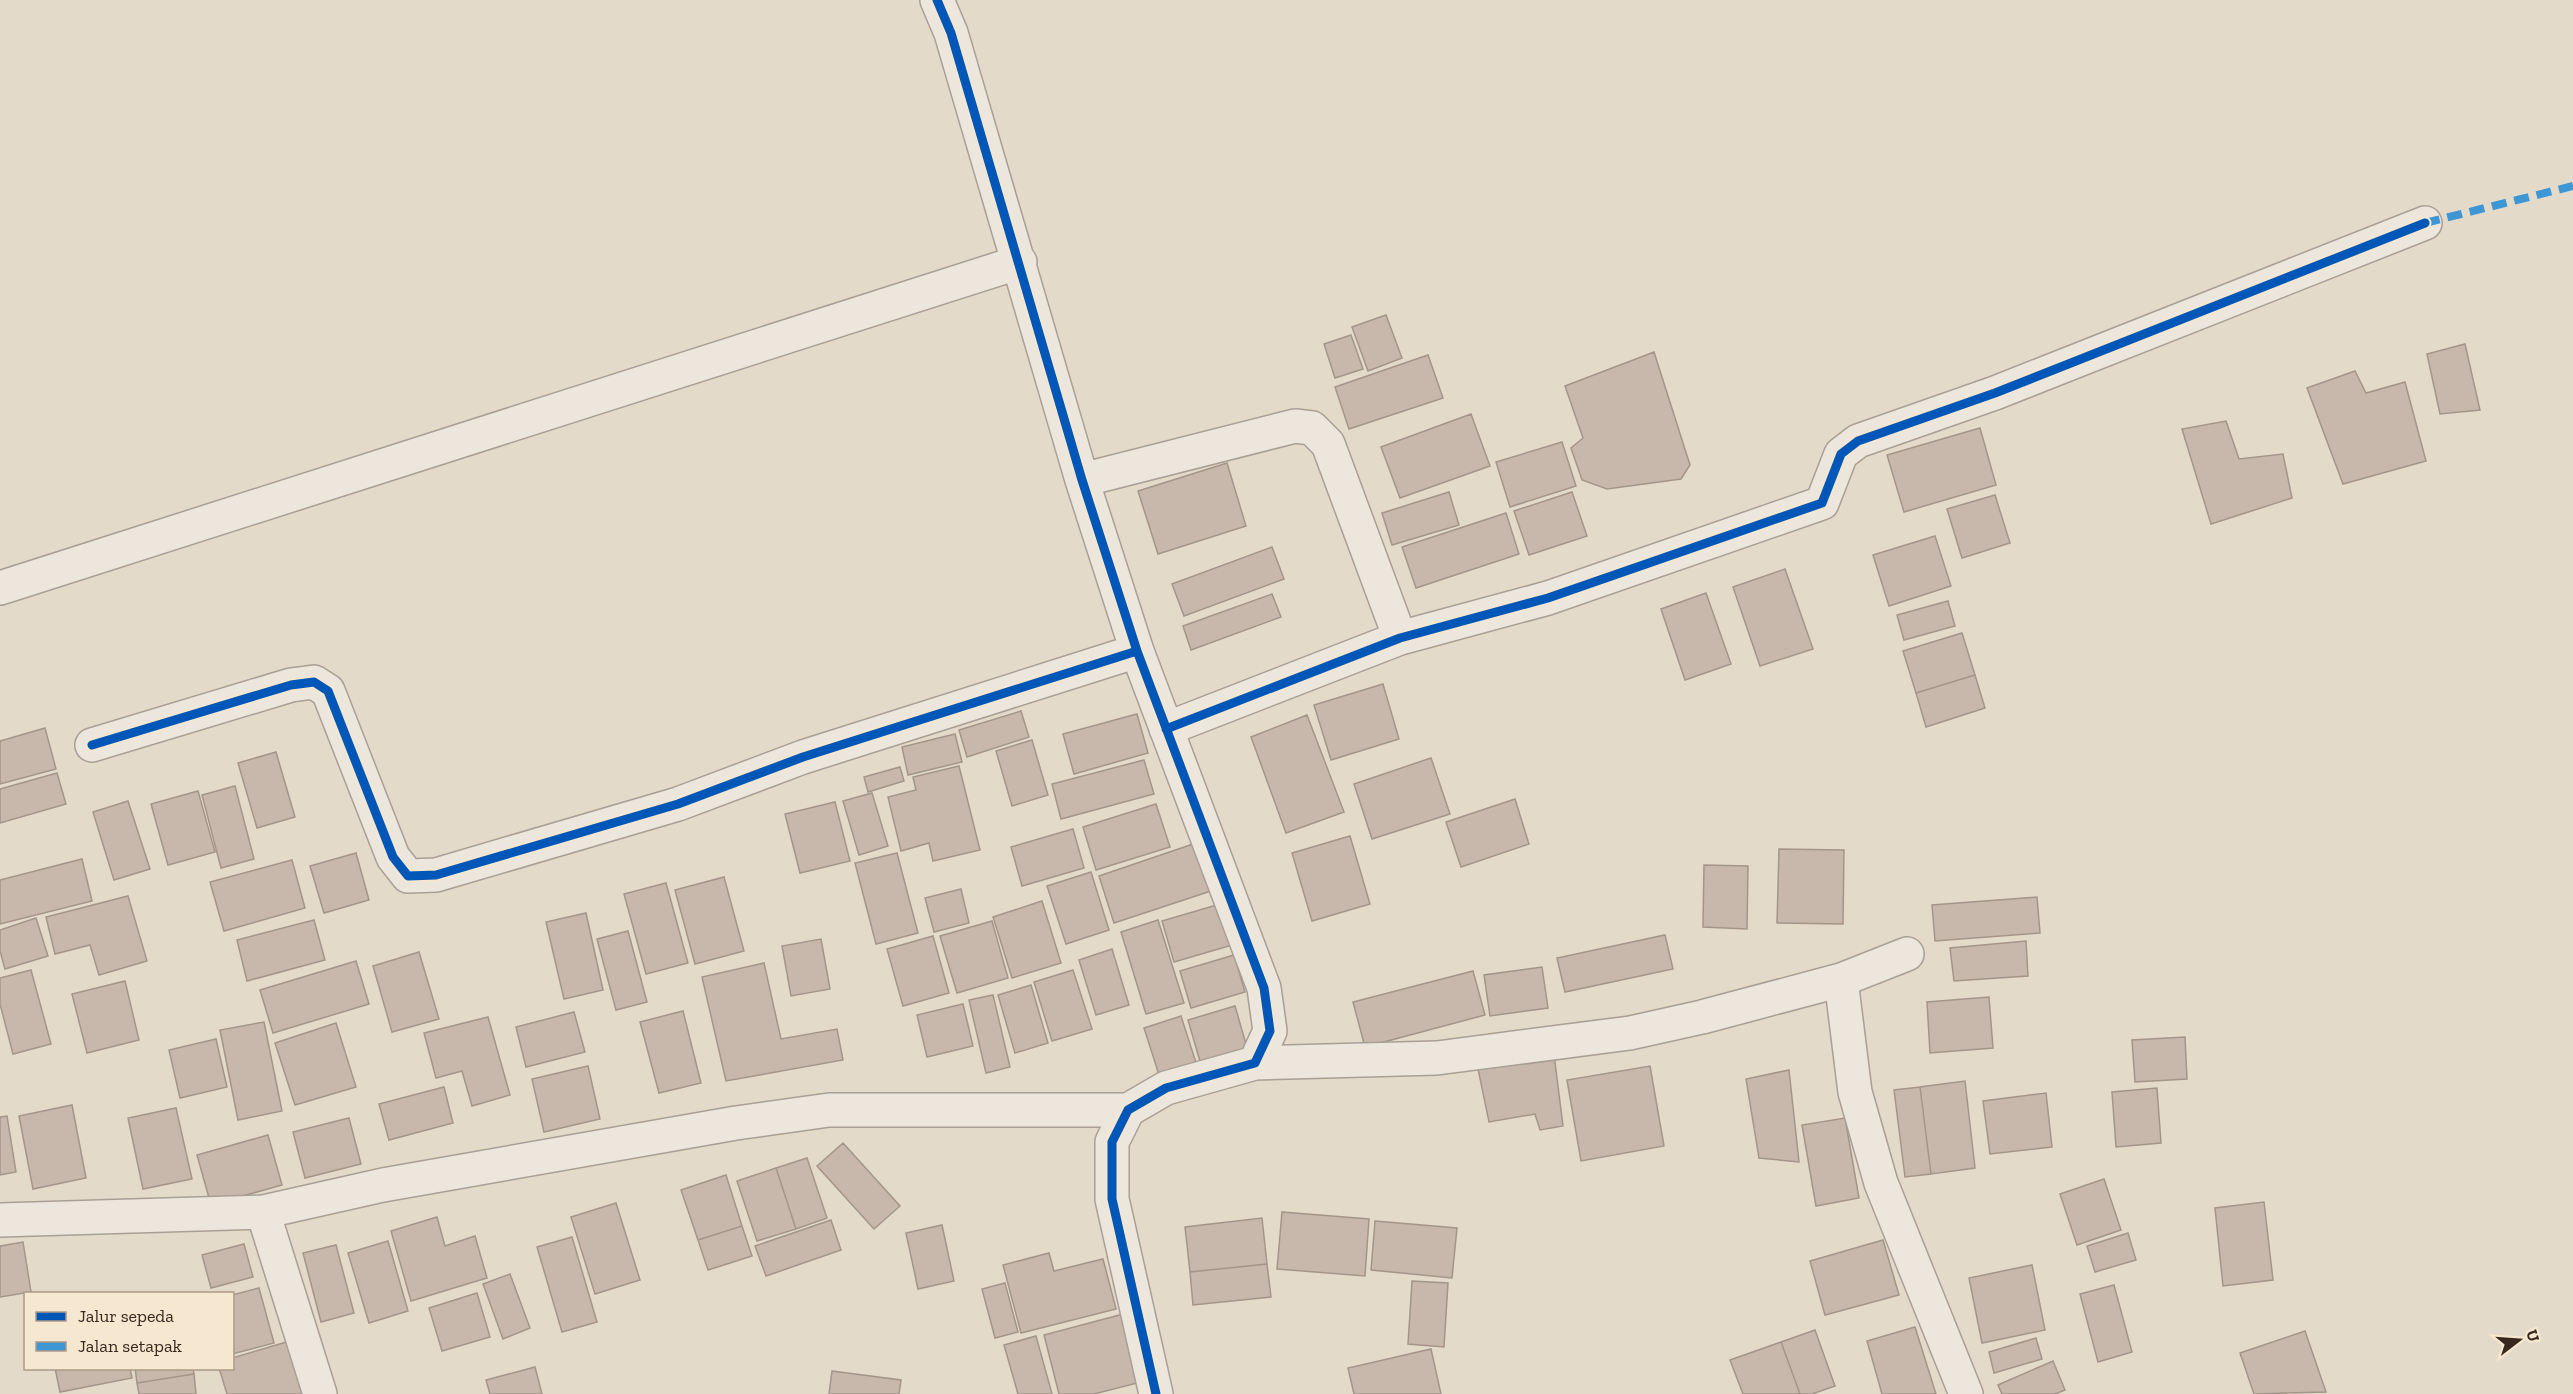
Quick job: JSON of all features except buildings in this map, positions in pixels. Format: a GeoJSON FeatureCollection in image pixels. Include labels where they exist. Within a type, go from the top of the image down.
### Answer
{"type":"FeatureCollection","features":[{"type":"Feature","properties":{"kind":"street"},"geometry":{"type":"LineString","coordinates":[[937,0],[951,33],[1020,262],[1082,480],[1137,651],[1264,988],[1270,1031],[1255,1064]]}},
{"type":"Feature","properties":{"kind":"street"},"geometry":{"type":"LineString","coordinates":[[1166,729],[1400,638],[1548,598],[1822,503],[1841,454],[1858,441],[1995,393],[2425,223]]}},
{"type":"Feature","properties":{"kind":"street"},"geometry":{"type":"LineString","coordinates":[[0,588],[1020,262]]}},
{"type":"Feature","properties":{"kind":"street"},"geometry":{"type":"LineString","coordinates":[[1082,480],[1295,426],[1312,428],[1328,444],[1400,638]]}},
{"type":"Feature","properties":{"kind":"street"},"geometry":{"type":"LineString","coordinates":[[92,745],[291,685],[314,682],[328,692],[393,857],[408,876],[436,876],[678,804],[803,757],[1137,651]]}},
{"type":"Feature","properties":{"kind":"street"},"geometry":{"type":"LineString","coordinates":[[0,1220],[263,1212],[383,1185],[736,1123],[828,1110],[1128,1110],[1166,1088],[1255,1064],[1437,1058],[1630,1033],[1702,1017],[1841,980],[1907,954]]}},
{"type":"Feature","properties":{"kind":"street"},"geometry":{"type":"LineString","coordinates":[[1841,980],[1855,1092],[1881,1183],[1966,1394]]}},
{"type":"Feature","properties":{"kind":"street"},"geometry":{"type":"LineString","coordinates":[[1128,1110],[1112,1142],[1112,1199],[1156,1394]]}},
{"type":"Feature","properties":{"kind":"street"},"geometry":{"type":"LineString","coordinates":[[263,1212],[320,1394]]}},
{"type":"Feature","properties":{"kind":"marked path"},"geometry":{"type":"LineString","coordinates":[[2425,223],[2573,186]]}},
{"type":"Feature","properties":{"kind":"cycle path"},"geometry":{"type":"LineString","coordinates":[[937,0],[951,33],[1082,480],[1137,651],[1264,988],[1270,1031],[1255,1063],[1166,1088],[1128,1110],[1112,1142],[1112,1199],[1156,1394]]}},
{"type":"Feature","properties":{"kind":"cycle path"},"geometry":{"type":"LineString","coordinates":[[1166,729],[1400,638],[1548,598],[1822,503],[1841,454],[1858,441],[1995,393],[2425,223]]}},
{"type":"Feature","properties":{"kind":"cycle path"},"geometry":{"type":"LineString","coordinates":[[92,745],[291,685],[314,682],[328,691],[393,857],[408,876],[436,875],[678,804],[803,757],[1137,651]]}}]}
